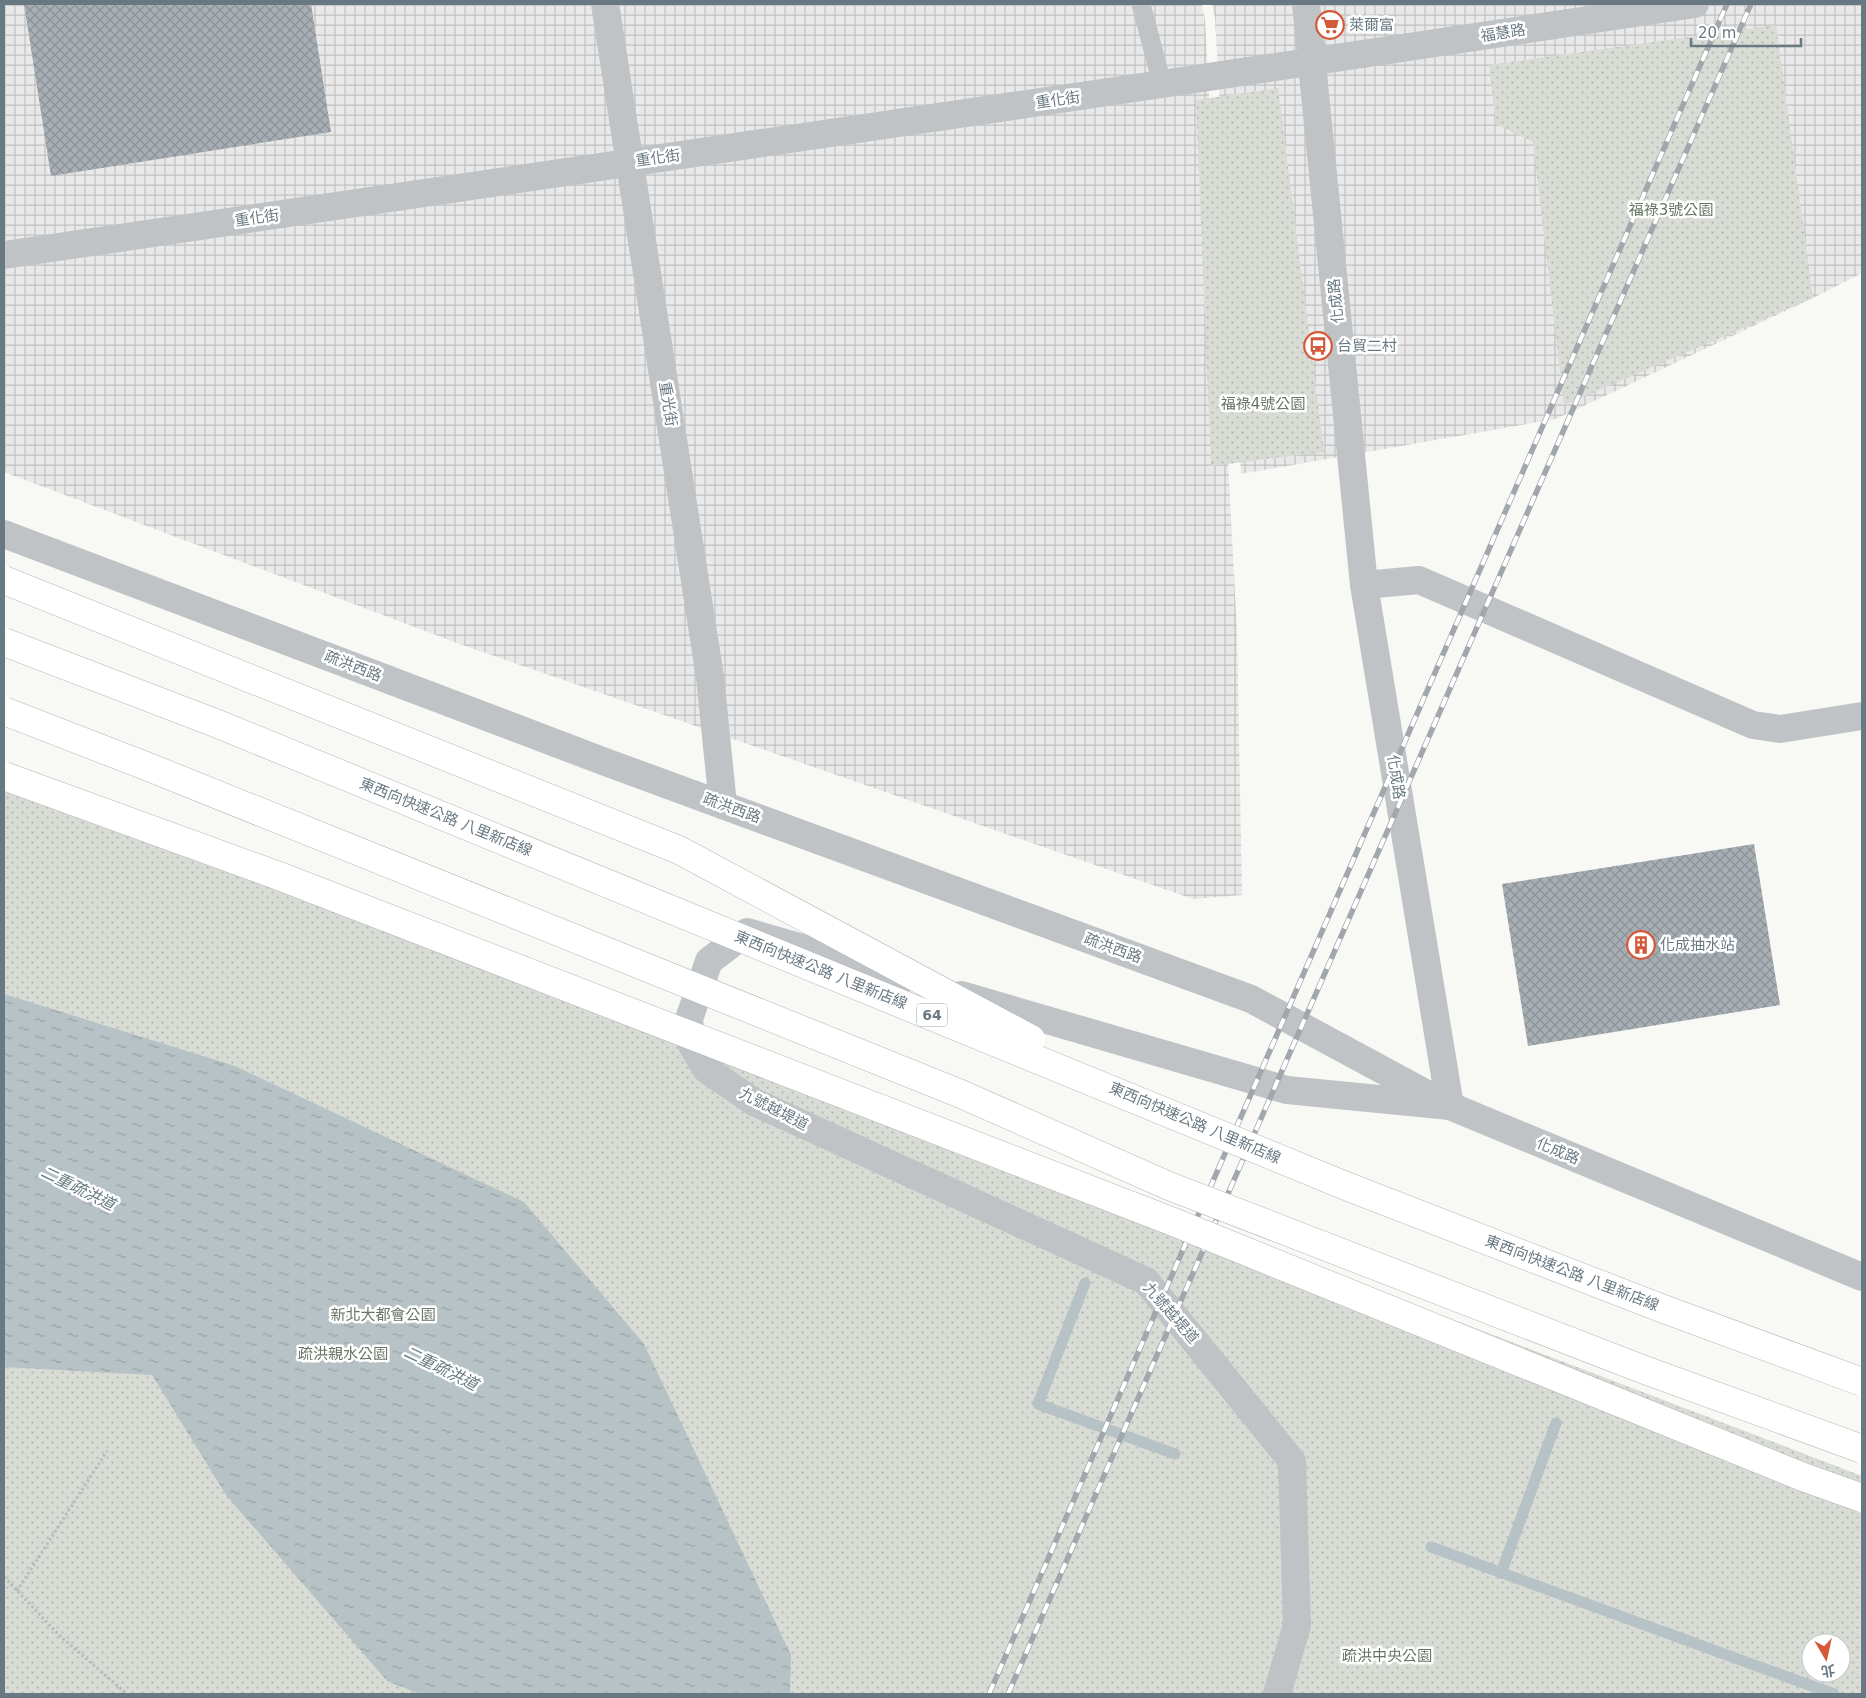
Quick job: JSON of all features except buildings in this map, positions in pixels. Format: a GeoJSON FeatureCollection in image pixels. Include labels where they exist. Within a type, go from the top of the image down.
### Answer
{"type":"FeatureCollection","features":[{"type":"Feature","properties":{"kind":"highway"},"geometry":{"type":"LineString","coordinates":[[4,580],[679,850],[1158,1108]]}},
{"type":"Feature","properties":{"kind":"highway","name":"東西向快速公路 八里新店線"},"geometry":{"type":"LineString","coordinates":[[4,642],[218,724],[1364,1193],[1661,1308],[1862,1382]]}},
{"type":"Feature","properties":{"kind":"highway"},"geometry":{"type":"LineString","coordinates":[[4,711],[155,769],[961,1094],[1169,1186],[1633,1365],[1862,1449]]}},
{"type":"Feature","properties":{"kind":"highway"},"geometry":{"type":"LineString","coordinates":[[4,776],[279,876],[1152,1214],[1794,1473],[1862,1498]]}},
{"type":"Feature","properties":{"kind":"street","name":"重光街"},"geometry":{"type":"LineString","coordinates":[[605,4],[710,677],[723,805]]}},
{"type":"Feature","properties":{"kind":"street","name":"化成路"},"geometry":{"type":"LineString","coordinates":[[1306,4],[1364,585],[1450,1106],[1862,1277]]}},
{"type":"Feature","properties":{"kind":"street","name":"福慧路"},"geometry":{"type":"LineString","coordinates":[[1311,62],[1695,4]]}},
{"type":"Feature","properties":{"kind":"street","name":"重化街"},"geometry":{"type":"LineString","coordinates":[[4,255],[1311,62]]}},
{"type":"Feature","properties":{"kind":"street","name":"疏洪西路"},"geometry":{"type":"LineString","coordinates":[[4,534],[590,756],[1251,999],[1450,1106]]}},
{"type":"Feature","properties":{"kind":"street"},"geometry":{"type":"LineString","coordinates":[[1364,585],[1419,580],[1753,725],[1780,729],[1862,716]]}},
{"type":"Feature","properties":{"kind":"street","name":"九號越堤道"},"geometry":{"type":"LineString","coordinates":[[1277,1694],[1297,1625],[1292,1461],[1146,1281],[754,1102],[706,1069],[692,1044],[689,1019],[709,961],[748,932],[1287,1090],[1450,1106]]}},
{"type":"Feature","properties":{"kind":"lane"},"geometry":{"type":"LineString","coordinates":[[1140,4],[1162,84]]}},
{"type":"Feature","properties":{"kind":"path"},"geometry":{"type":"LineString","coordinates":[[17,1591],[107,1451]]}},
{"type":"Feature","properties":{"kind":"path"},"geometry":{"type":"LineString","coordinates":[[4,1577],[60,1636],[127,1694]]}},
{"type":"Feature","properties":{"kind":"shaded area"},"geometry":{"type":"Polygon","coordinates":[[[4,4],[1202,4],[1205,20],[1237,632],[1242,895],[1193,899],[457,643],[4,472],[4,4]]]}},
{"type":"Feature","properties":{"kind":"shaded area"},"geometry":{"type":"Polygon","coordinates":[[[1212,4],[1862,4],[1862,273],[1556,419],[1241,474],[1215,18],[1212,4]]]}},
{"type":"Feature","properties":{"kind":"green space","name":"福祿3號公園"},"geometry":{"type":"Polygon","coordinates":[[[1776,25],[1813,298],[1564,405],[1533,142],[1496,124],[1489,65],[1776,25]]]}},
{"type":"Feature","properties":{"kind":"green space","name":"福祿4號公園"},"geometry":{"type":"Polygon","coordinates":[[[1278,88],[1324,452],[1211,466],[1196,100],[1278,88]]]}},
{"type":"Feature","properties":{"kind":"green space","name":"疏洪親水公園"},"geometry":{"type":"Polygon","coordinates":[[[4,765],[1862,1476],[1862,1694],[4,1694],[4,765]]]}},
{"type":"Feature","properties":{"kind":"water","name":"二重疏洪道"},"geometry":{"type":"Polygon","coordinates":[[[4,994],[235,1066],[524,1202],[644,1344],[791,1655],[790,1694],[420,1694],[387,1681],[226,1495],[152,1375],[4,1367],[4,994]]]}},
{"type":"Feature","properties":{"kind":"waterway"},"geometry":{"type":"LineString","coordinates":[[1085,1283],[1038,1404],[1175,1454]]}},
{"type":"Feature","properties":{"kind":"waterway"},"geometry":{"type":"LineString","coordinates":[[1501,1573],[1556,1423]]}},
{"type":"Feature","properties":{"kind":"waterway"},"geometry":{"type":"LineString","coordinates":[[1431,1547],[1834,1694]]}},
{"type":"Feature","properties":{"kind":"railway"},"geometry":{"type":"LineString","coordinates":[[989,1694],[1727,4]]}},
{"type":"Feature","properties":{"kind":"railway"},"geometry":{"type":"LineString","coordinates":[[1008,1694],[1751,4]]}},
{"type":"Feature","properties":{"kind":"place","name":"萊爾富"},"geometry":{"type":"Point","coordinates":[1330,25]}},
{"type":"Feature","properties":{"kind":"place","name":"台貿二村"},"geometry":{"type":"Point","coordinates":[1318,346]}},
{"type":"Feature","properties":{"kind":"place","name":"化成抽水站"},"geometry":{"type":"Point","coordinates":[1641,945]}},
{"type":"Feature","properties":{"kind":"park label","name":"新北大都會公園"},"geometry":{"type":"Point","coordinates":[383,1315]}},
{"type":"Feature","properties":{"kind":"park label","name":"疏洪中央公園"},"geometry":{"type":"Point","coordinates":[1387,1656]}}]}
